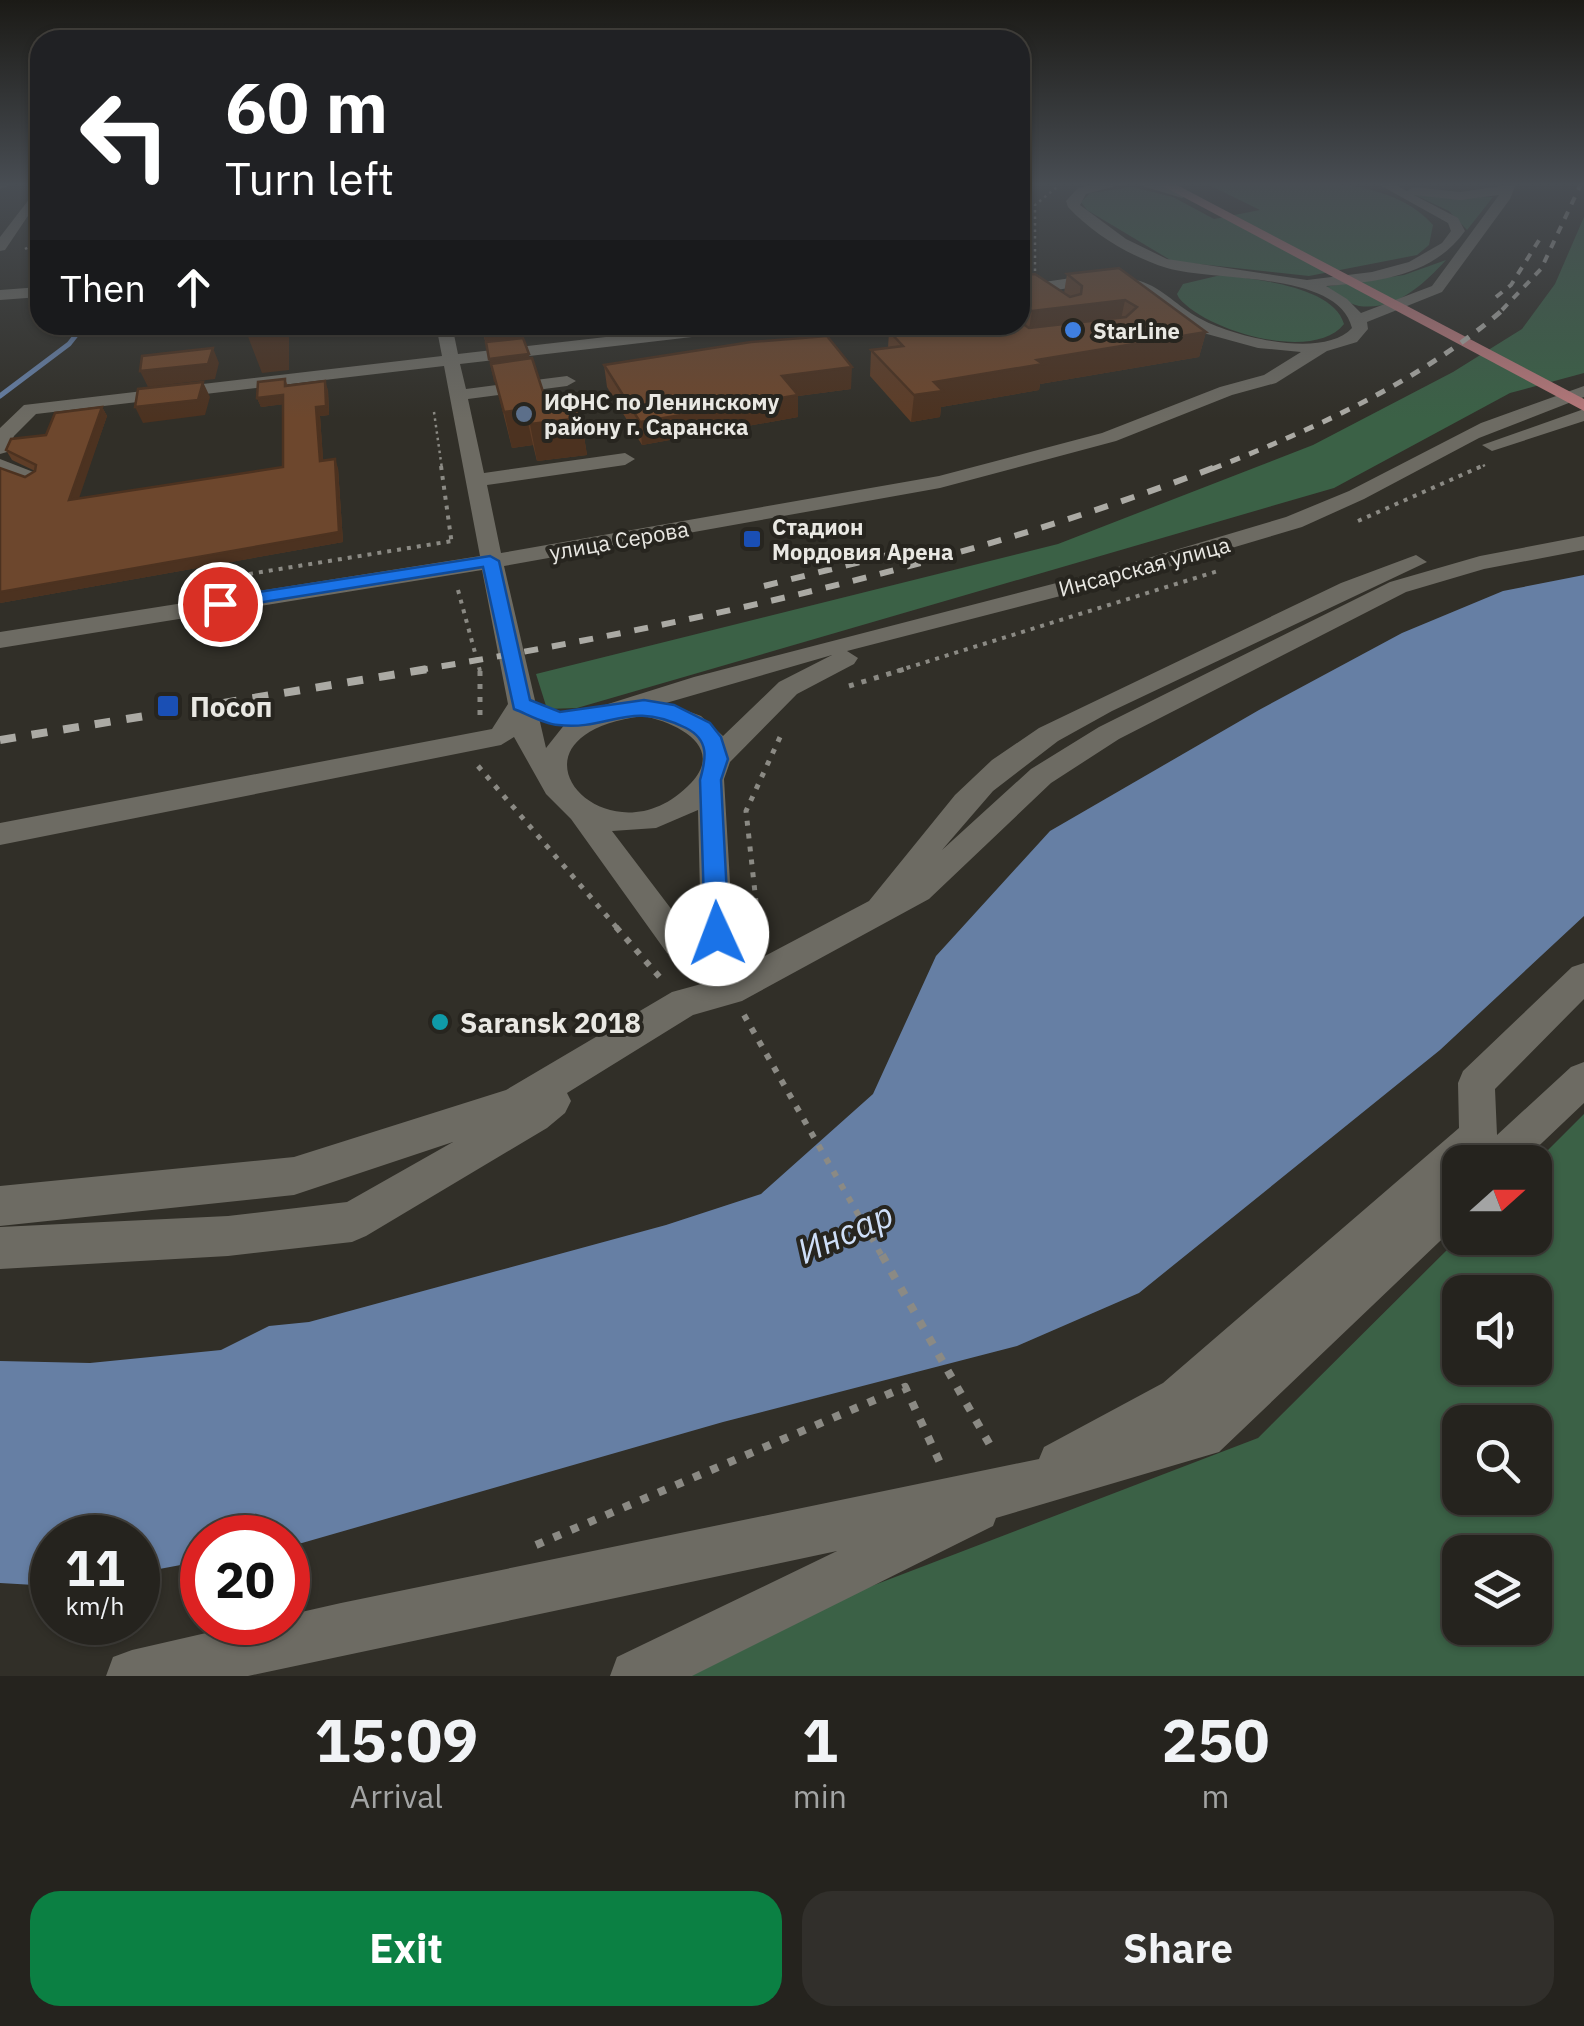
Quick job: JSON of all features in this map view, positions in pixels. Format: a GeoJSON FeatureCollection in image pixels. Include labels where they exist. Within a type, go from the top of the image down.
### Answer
{"type":"FeatureCollection","features":[{"type":"Feature","properties":{"kind":"main road"},"geometry":{"type":"LineString","coordinates":[[1313,262],[1584,406]]}},
{"type":"Feature","properties":{"kind":"main road"},"geometry":{"type":"LineString","coordinates":[[1340,262],[1584,389]]}},
{"type":"Feature","properties":{"kind":"street"},"geometry":{"type":"LineString","coordinates":[[1165,262],[1187,269],[1252,272],[1298,283],[1339,302],[1358,320]]}},
{"type":"Feature","properties":{"kind":"street"},"geometry":{"type":"LineString","coordinates":[[1298,283],[1422,262]]}},
{"type":"Feature","properties":{"kind":"street","name":"улица Серова"},"geometry":{"type":"LineString","coordinates":[[0,640],[488,549],[940,482],[1109,438],[1270,379],[1321,347],[1351,338],[1360,329],[1358,320],[1437,288],[1456,262]]}},
{"type":"Feature","properties":{"kind":"street"},"geometry":{"type":"LineString","coordinates":[[1030,290],[1207,271]]}},
{"type":"Feature","properties":{"kind":"street"},"geometry":{"type":"LineString","coordinates":[[1161,294],[1167,281],[1207,271]]}},
{"type":"Feature","properties":{"kind":"street"},"geometry":{"type":"LineString","coordinates":[[0,279],[30,277]]}},
{"type":"Feature","properties":{"kind":"street"},"geometry":{"type":"LineString","coordinates":[[1100,280],[1134,283],[1161,294],[1174,310],[1199,325],[1257,344],[1321,347]]}},
{"type":"Feature","properties":{"kind":"street"},"geometry":{"type":"LineString","coordinates":[[1030,291],[1051,301]]}},
{"type":"Feature","properties":{"kind":"street"},"geometry":{"type":"LineString","coordinates":[[0,295],[30,293]]}},
{"type":"Feature","properties":{"kind":"street"},"geometry":{"type":"LineString","coordinates":[[446,335],[529,744],[564,799],[580,811],[680,944],[705,957],[717,934],[713,742],[703,728],[687,717],[655,708],[559,719],[521,704]]}},
{"type":"Feature","properties":{"kind":"street"},"geometry":{"type":"LineString","coordinates":[[0,448],[5,434],[30,409],[666,335]]}},
{"type":"Feature","properties":{"kind":"street","name":"улица Серова"},"geometry":{"type":"LineString","coordinates":[[1226,392],[1260,372],[1266,363],[1257,344]]}},
{"type":"Feature","properties":{"kind":"street"},"geometry":{"type":"LineString","coordinates":[[458,395],[567,381]]}},
{"type":"Feature","properties":{"kind":"street","name":"Инсарская улица"},"geometry":{"type":"LineString","coordinates":[[1394,478],[1456,441],[1584,389]]}},
{"type":"Feature","properties":{"kind":"street","name":"Инсарская улица"},"geometry":{"type":"LineString","coordinates":[[610,712],[728,676],[1236,541],[1298,521],[1394,478],[1584,415]]}},
{"type":"Feature","properties":{"kind":"street"},"geometry":{"type":"LineString","coordinates":[[476,480],[625,459]]}},
{"type":"Feature","properties":{"kind":"street"},"geometry":{"type":"LineString","coordinates":[[0,465],[29,477]]}},
{"type":"Feature","properties":{"kind":"street"},"geometry":{"type":"LineString","coordinates":[[876,913],[954,812],[1024,750],[1123,696],[1240,642],[1363,578],[1457,550],[1584,528]]}},
{"type":"Feature","properties":{"kind":"street"},"geometry":{"type":"LineString","coordinates":[[0,1206],[294,1176],[516,1104],[684,1002],[730,991],[918,890],[1041,776],[1109,733],[1398,587],[1480,564],[1584,544]]}},
{"type":"Feature","properties":{"kind":"street","name":"Инсарская улица"},"geometry":{"type":"LineString","coordinates":[[714,770],[788,688],[887,636]]}},
{"type":"Feature","properties":{"kind":"street"},"geometry":{"type":"LineString","coordinates":[[0,834],[500,736],[521,704]]}},
{"type":"Feature","properties":{"kind":"street"},"geometry":{"type":"LineString","coordinates":[[554,784],[556,750],[568,735],[610,712]]}},
{"type":"Feature","properties":{"kind":"street"},"geometry":{"type":"LineString","coordinates":[[580,811],[603,819],[654,818],[688,803],[714,770]]}},
{"type":"Feature","properties":{"kind":"street"},"geometry":{"type":"LineString","coordinates":[[636,1676],[1015,1490],[1179,1399],[1478,1136],[1476,1084],[1584,977]]}},
{"type":"Feature","properties":{"kind":"street"},"geometry":{"type":"LineString","coordinates":[[0,1248],[228,1236],[352,1222],[534,1116],[624,1038]]}},
{"type":"Feature","properties":{"kind":"street"},"geometry":{"type":"LineString","coordinates":[[1513,1145],[1584,1079]]}},
{"type":"Feature","properties":{"kind":"street"},"geometry":{"type":"LineString","coordinates":[[132,1676],[340,1628],[1015,1490],[1203,1436],[1442,1212]]}},
{"type":"Feature","properties":{"kind":"path"},"geometry":{"type":"LineString","coordinates":[[1343,528],[1446,479],[1492,463]]}},
{"type":"Feature","properties":{"kind":"path"},"geometry":{"type":"LineString","coordinates":[[846,687],[1222,570]]}},
{"type":"Feature","properties":{"kind":"path"},"geometry":{"type":"LineString","coordinates":[[764,973],[746,810],[772,746],[782,734]]}},
{"type":"Feature","properties":{"kind":"path"},"geometry":{"type":"LineString","coordinates":[[730,991],[1015,1490]]}},
{"type":"Feature","properties":{"kind":"path"},"geometry":{"type":"LineString","coordinates":[[523,1550],[905,1387],[958,1502]]}},
{"type":"Feature","properties":{"kind":"green space"},"geometry":{"type":"Polygon","coordinates":[[[1183,262],[1380,262],[1309,276],[1183,262]]]}},
{"type":"Feature","properties":{"kind":"green space"},"geometry":{"type":"Polygon","coordinates":[[[1444,262],[1408,294],[1385,304],[1355,305],[1324,287],[1404,275],[1444,262]]]}},
{"type":"Feature","properties":{"kind":"green space"},"geometry":{"type":"Polygon","coordinates":[[[1564,262],[1584,262],[1584,373],[1510,393],[1334,488],[577,708],[547,709],[536,674],[1058,544],[1313,445],[1453,372],[1522,329],[1555,284],[1564,262]]]}},
{"type":"Feature","properties":{"kind":"green space"},"geometry":{"type":"Polygon","coordinates":[[[1221,275],[1272,282],[1309,293],[1337,311],[1344,324],[1329,335],[1309,341],[1260,338],[1212,321],[1177,294],[1183,284],[1221,275]]]}},
{"type":"Feature","properties":{"kind":"green space"},"geometry":{"type":"Polygon","coordinates":[[[1584,1114],[1584,1676],[637,1676],[1258,1438],[1442,1255],[1552,1255],[1552,1146],[1584,1114]]]}},
{"type":"Feature","properties":{"kind":"water","name":"Инсар"},"geometry":{"type":"Polygon","coordinates":[[[1584,575],[1584,916],[1440,1050],[1139,1293],[1017,1346],[723,1422],[310,1541],[310,1515],[180,1515],[180,1565],[160,1569],[160,1515],[30,1515],[30,1585],[0,1583],[0,1361],[90,1363],[221,1350],[269,1326],[309,1322],[666,1225],[761,1194],[873,1094],[936,956],[1050,831],[1402,633],[1503,591],[1584,575]]]}},
{"type":"Feature","properties":{"kind":"building"},"geometry":{"type":"Polygon","coordinates":[[[1119,268],[1206,332],[1037,360],[1043,364],[934,382],[943,391],[914,395],[871,350],[903,346],[893,335],[1030,335],[1030,328],[1126,317],[1137,307],[1125,300],[1032,311],[1030,274],[1070,297],[1081,294],[1082,286],[1067,274],[1119,268]]]}},
{"type":"Feature","properties":{"kind":"building"},"geometry":{"type":"Polygon","coordinates":[[[827,336],[852,367],[782,376],[798,395],[640,422],[604,365],[751,342],[827,336]]]}},
{"type":"Feature","properties":{"kind":"building"},"geometry":{"type":"Polygon","coordinates":[[[523,338],[529,354],[489,359],[486,342],[523,338]]]}},
{"type":"Feature","properties":{"kind":"building"},"geometry":{"type":"Polygon","coordinates":[[[213,348],[208,364],[140,371],[142,356],[213,348]]]}},
{"type":"Feature","properties":{"kind":"building"},"geometry":{"type":"Polygon","coordinates":[[[532,358],[545,398],[572,394],[581,418],[530,424],[525,409],[504,412],[491,364],[532,358]]]}},
{"type":"Feature","properties":{"kind":"building"},"geometry":{"type":"Polygon","coordinates":[[[285,379],[285,386],[325,381],[326,406],[316,407],[320,461],[335,459],[339,532],[0,592],[0,468],[25,477],[35,471],[36,465],[6,450],[11,439],[46,435],[55,413],[102,407],[69,500],[283,467],[283,395],[257,398],[258,382],[285,379]]]}},
{"type":"Feature","properties":{"kind":"building"},"geometry":{"type":"Polygon","coordinates":[[[203,382],[198,400],[135,407],[138,389],[203,382]]]}},
{"type":"Feature","properties":{"kind":"waterway"},"geometry":{"type":"LineString","coordinates":[[0,396],[76,335]]}},
{"type":"Feature","properties":{"kind":"railway"},"geometry":{"type":"LineString","coordinates":[[1496,297],[1511,285],[1525,262]]}},
{"type":"Feature","properties":{"kind":"railway"},"geometry":{"type":"LineString","coordinates":[[1502,310],[1544,262]]}},
{"type":"Feature","properties":{"kind":"railway"},"geometry":{"type":"LineString","coordinates":[[1212,469],[1366,401],[1438,359],[1505,308]]}},
{"type":"Feature","properties":{"kind":"railway"},"geometry":{"type":"LineString","coordinates":[[414,671],[618,634],[821,589],[1022,534],[1218,466]]}},
{"type":"Feature","properties":{"kind":"railway"},"geometry":{"type":"LineString","coordinates":[[764,586],[900,552]]}},
{"type":"Feature","properties":{"kind":"railway"},"geometry":{"type":"LineString","coordinates":[[0,740],[428,669]]}},
{"type":"Feature","properties":{"kind":"place","name":"StarLine"},"geometry":{"type":"Point","coordinates":[1073,330]}},
{"type":"Feature","properties":{"kind":"place","name":"ИФНС по Ленинскому району г. Саранска"},"geometry":{"type":"Point","coordinates":[524,414]}},
{"type":"Feature","properties":{"kind":"place","name":"Стадион Мордовия Арена"},"geometry":{"type":"Point","coordinates":[752,539]}},
{"type":"Feature","properties":{"kind":"place","name":"Посоп"},"geometry":{"type":"Point","coordinates":[168,706]}},
{"type":"Feature","properties":{"kind":"place","name":"Saransk 2018"},"geometry":{"type":"Point","coordinates":[440,1022]}},
{"type":"Feature","properties":{"kind":"route"},"geometry":{"type":"LineString","coordinates":[[220,604],[490,561],[521,704],[559,719],[620,709],[666,710],[687,717],[703,728],[713,742],[717,759],[710,780],[717,934]]}}]}
